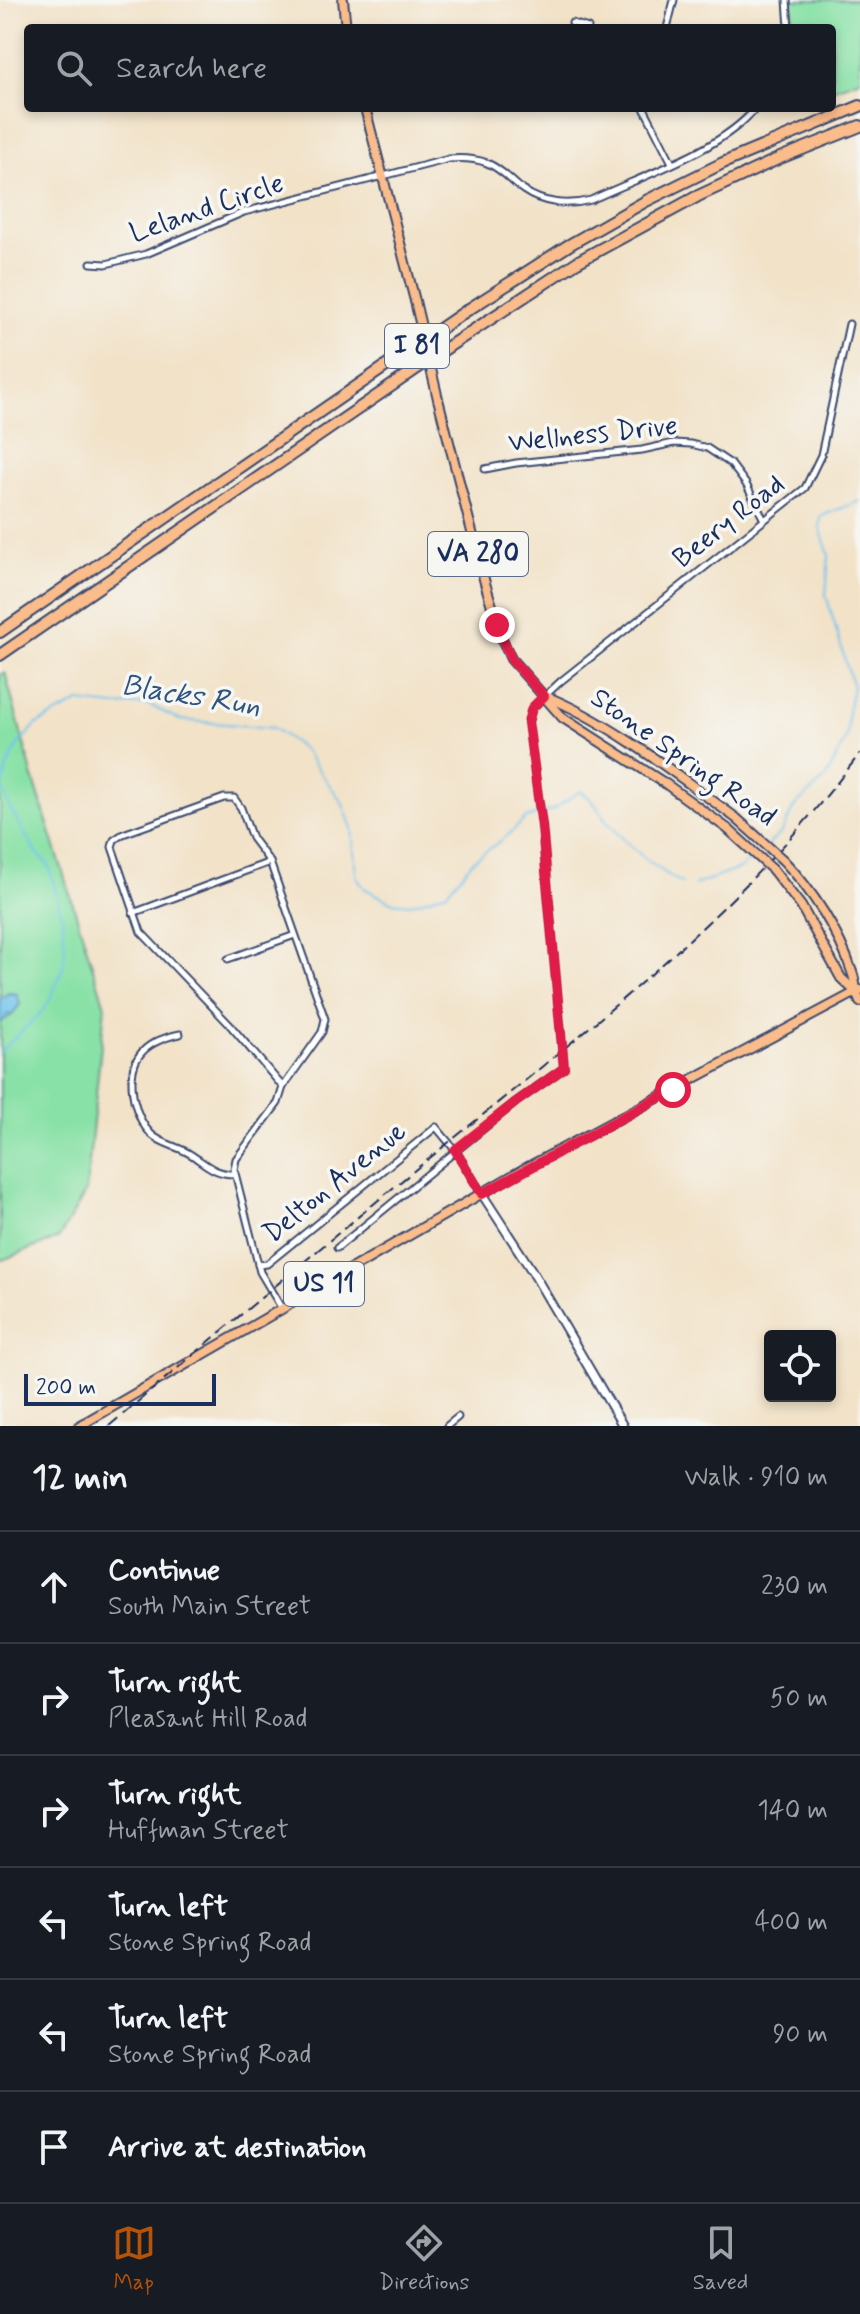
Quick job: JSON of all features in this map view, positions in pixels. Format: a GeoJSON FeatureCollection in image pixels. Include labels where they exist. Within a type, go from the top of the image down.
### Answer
{"type":"FeatureCollection","features":[{"type":"Feature","properties":{"kind":"highway","name":"I 81"},"geometry":{"type":"LineString","coordinates":[[0,632],[466,311],[569,245],[646,201],[723,163],[860,106]]}},
{"type":"Feature","properties":{"kind":"highway","name":"I 81"},"geometry":{"type":"LineString","coordinates":[[0,655],[461,338],[577,262],[698,196],[860,126]]}},
{"type":"Feature","properties":{"kind":"main road"},"geometry":{"type":"LineString","coordinates":[[343,0],[346,24]]}},
{"type":"Feature","properties":{"kind":"main road","name":"Stone Spring Road"},"geometry":{"type":"LineString","coordinates":[[366,112],[502,639],[517,667],[563,718],[666,784],[728,829],[773,870],[801,906],[841,978],[858,991]]}},
{"type":"Feature","properties":{"kind":"main road","name":"Stone Spring Road"},"geometry":{"type":"LineString","coordinates":[[544,696],[573,707],[674,773],[736,818],[783,860],[798,876],[832,929],[853,973],[860,1002]]}},
{"type":"Feature","properties":{"kind":"main road","name":"US 11"},"geometry":{"type":"LineString","coordinates":[[79,1426],[482,1194],[858,991]]}},
{"type":"Feature","properties":{"kind":"street"},"geometry":{"type":"LineString","coordinates":[[668,24],[674,0]]}},
{"type":"Feature","properties":{"kind":"street"},"geometry":{"type":"LineString","coordinates":[[787,0],[789,24]]}},
{"type":"Feature","properties":{"kind":"street"},"geometry":{"type":"LineString","coordinates":[[646,112],[672,163]]}},
{"type":"Feature","properties":{"kind":"street","name":"Leland Circle"},"geometry":{"type":"LineString","coordinates":[[91,263],[106,264],[146,254],[244,212],[449,159],[473,159],[495,167],[534,196],[571,205],[591,200],[672,163],[725,135],[751,112]]}},
{"type":"Feature","properties":{"kind":"street","name":"Beery Road"},"geometry":{"type":"LineString","coordinates":[[544,696],[800,493],[814,474],[825,439],[849,324]]}},
{"type":"Feature","properties":{"kind":"street","name":"Wellness Drive"},"geometry":{"type":"LineString","coordinates":[[485,469],[642,450],[674,443],[691,444],[707,448],[731,464],[746,484],[764,520]]}},
{"type":"Feature","properties":{"kind":"street"},"geometry":{"type":"LineString","coordinates":[[337,1248],[455,1150],[564,1068],[540,804],[528,722],[532,708],[544,696]]}},
{"type":"Feature","properties":{"kind":"street"},"geometry":{"type":"LineString","coordinates":[[282,1309],[265,1283],[258,1265],[234,1174],[236,1159],[274,1108],[283,1087],[321,1034],[325,1023],[270,862],[252,838],[234,798],[224,798],[123,834],[114,840],[112,847],[141,932],[229,1024],[283,1087]]}},
{"type":"Feature","properties":{"kind":"street"},"geometry":{"type":"LineString","coordinates":[[133,913],[270,862]]}},
{"type":"Feature","properties":{"kind":"street"},"geometry":{"type":"LineString","coordinates":[[228,959],[295,935]]}},
{"type":"Feature","properties":{"kind":"street"},"geometry":{"type":"LineString","coordinates":[[180,1034],[154,1043],[135,1062],[131,1081],[137,1112],[155,1137],[187,1151],[216,1172],[234,1174]]}},
{"type":"Feature","properties":{"kind":"street","name":"Delton Avenue"},"geometry":{"type":"LineString","coordinates":[[258,1265],[266,1265],[278,1256],[436,1127],[455,1150]]}},
{"type":"Feature","properties":{"kind":"street"},"geometry":{"type":"LineString","coordinates":[[455,1150],[532,1271],[623,1426]]}},
{"type":"Feature","properties":{"kind":"street"},"geometry":{"type":"LineString","coordinates":[[447,1426],[458,1417]]}},
{"type":"Feature","properties":{"kind":"green space"},"geometry":{"type":"Polygon","coordinates":[[[792,0],[860,0],[860,79],[836,88],[836,24],[793,24],[792,0]]]}},
{"type":"Feature","properties":{"kind":"green space"},"geometry":{"type":"Polygon","coordinates":[[[5,672],[32,774],[105,1006],[86,1191],[59,1238],[0,1261],[0,675],[5,672]]]}},
{"type":"Feature","properties":{"kind":"water"},"geometry":{"type":"Polygon","coordinates":[[[9,993],[17,994],[20,1004],[12,1015],[0,1022],[0,998],[9,993]]]}},
{"type":"Feature","properties":{"kind":"waterway","name":"Blacks Run"},"geometry":{"type":"LineString","coordinates":[[768,845],[782,832],[794,807],[826,778],[847,736],[853,687],[826,595],[829,555],[820,528],[821,516],[860,501]]}},
{"type":"Feature","properties":{"kind":"waterway","name":"Blacks Run"},"geometry":{"type":"LineString","coordinates":[[0,1052],[42,1012],[51,998],[63,967],[65,950],[62,917],[49,866],[35,851],[9,807],[3,789],[7,767],[18,744],[37,724],[79,702],[115,706],[147,704],[180,720],[274,728],[303,749],[342,802],[352,828],[356,875],[364,888],[391,902],[411,904],[447,892],[474,860],[526,818],[553,810],[580,791],[634,849],[682,883]]}},
{"type":"Feature","properties":{"kind":"waterway","name":"Blacks Run"},"geometry":{"type":"LineString","coordinates":[[695,885],[739,869],[754,857]]}},
{"type":"Feature","properties":{"kind":"railway"},"geometry":{"type":"LineString","coordinates":[[109,1426],[366,1210],[562,1051],[668,959],[769,861],[860,753]]}},
{"type":"Feature","properties":{"kind":"route"},"geometry":{"type":"LineString","coordinates":[[497,625],[511,659],[544,696],[532,708],[528,722],[542,826],[564,1068],[455,1150],[482,1194],[673,1090]]}}]}
